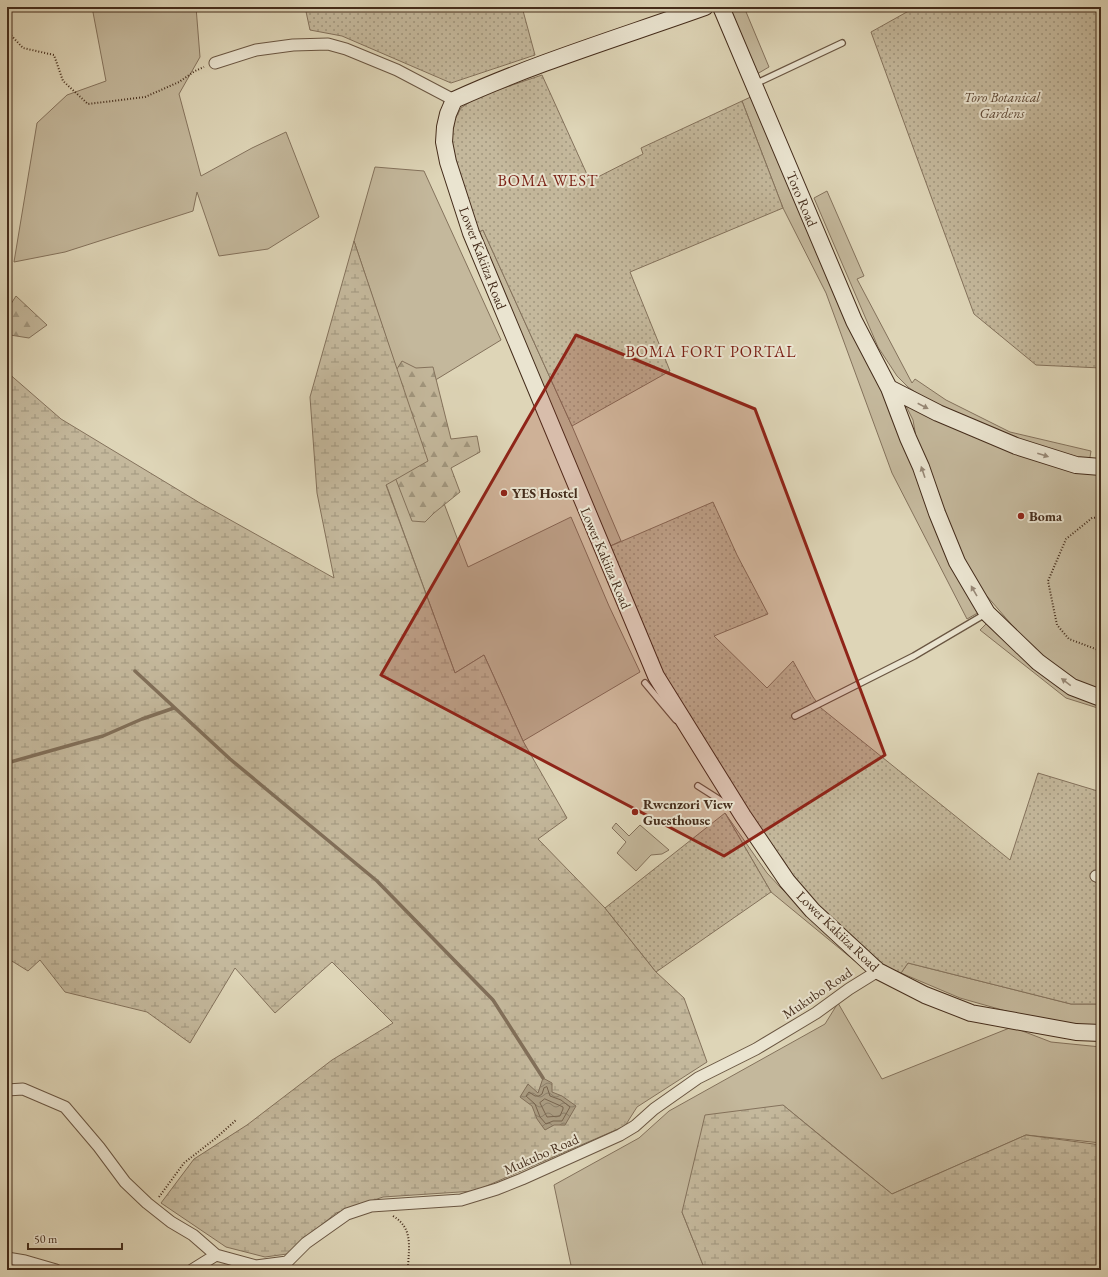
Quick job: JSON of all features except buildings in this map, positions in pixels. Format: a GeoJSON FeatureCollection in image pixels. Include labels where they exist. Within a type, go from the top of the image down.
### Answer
{"type":"FeatureCollection","features":[{"type":"Feature","properties":{"kind":"main road"},"geometry":{"type":"LineString","coordinates":[[454,100],[479,88],[548,62],[705,7]]}},
{"type":"Feature","properties":{"kind":"main road","name":"Toro Road"},"geometry":{"type":"LineString","coordinates":[[721,7],[854,321],[889,388],[921,467],[936,514],[957,562],[987,613],[1038,662],[1072,687],[1101,698]]}},
{"type":"Feature","properties":{"kind":"main road","name":"Lower Kakiiza Road"},"geometry":{"type":"LineString","coordinates":[[454,100],[448,114],[444,142],[448,162],[471,233],[656,676],[742,816],[787,881],[812,910],[878,971],[925,995],[971,1013],[1076,1032],[1101,1033]]}},
{"type":"Feature","properties":{"kind":"main road"},"geometry":{"type":"LineString","coordinates":[[889,388],[938,413],[1016,446],[1076,465],[1101,467]]}},
{"type":"Feature","properties":{"kind":"street"},"geometry":{"type":"LineString","coordinates":[[216,63],[256,50],[293,45],[328,44],[346,49],[397,70],[454,100]]}},
{"type":"Feature","properties":{"kind":"street","name":"Mukubo Road"},"geometry":{"type":"LineString","coordinates":[[216,1254],[256,1266],[287,1262],[306,1243],[347,1214],[371,1206],[462,1200],[516,1182],[620,1135],[635,1126],[654,1109],[698,1078],[756,1049],[816,1013],[849,989],[878,971]]}},
{"type":"Feature","properties":{"kind":"street"},"geometry":{"type":"LineString","coordinates":[[7,1090],[23,1089],[65,1107],[99,1147],[125,1182],[147,1203],[171,1222],[193,1235],[216,1254],[192,1270]]}},
{"type":"Feature","properties":{"kind":"street"},"geometry":{"type":"LineString","coordinates":[[7,1258],[26,1261],[56,1270]]}},
{"type":"Feature","properties":{"kind":"lane"},"geometry":{"type":"LineString","coordinates":[[754,84],[842,43]]}},
{"type":"Feature","properties":{"kind":"lane"},"geometry":{"type":"LineString","coordinates":[[795,716],[914,656],[987,613]]}},
{"type":"Feature","properties":{"kind":"lane"},"geometry":{"type":"LineString","coordinates":[[645,683],[670,714],[693,737]]}},
{"type":"Feature","properties":{"kind":"lane"},"geometry":{"type":"LineString","coordinates":[[698,786],[742,816]]}},
{"type":"Feature","properties":{"kind":"path"},"geometry":{"type":"LineString","coordinates":[[7,31],[22,48],[54,55],[63,81],[88,104],[145,97],[179,82],[194,71],[216,63]]}},
{"type":"Feature","properties":{"kind":"path"},"geometry":{"type":"LineString","coordinates":[[1101,517],[1092,518],[1066,539],[1048,581],[1057,625],[1069,639],[1101,651]]}},
{"type":"Feature","properties":{"kind":"path"},"geometry":{"type":"LineString","coordinates":[[147,1203],[156,1200],[184,1163],[236,1120]]}},
{"type":"Feature","properties":{"kind":"path"},"geometry":{"type":"LineString","coordinates":[[371,1206],[390,1214],[401,1221],[409,1237],[407,1270]]}},
{"type":"Feature","properties":{"kind":"highlighted area"},"geometry":{"type":"Polygon","coordinates":[[[576,335],[755,409],[885,755],[724,856],[381,675],[576,335]]]}},
{"type":"Feature","properties":{"kind":"green space"},"geometry":{"type":"Polygon","coordinates":[[[92,7],[196,7],[200,57],[179,94],[201,176],[252,148],[286,132],[319,217],[268,249],[219,256],[197,192],[193,211],[65,252],[14,262],[37,123],[67,95],[106,81],[92,7]]]}},
{"type":"Feature","properties":{"kind":"green space"},"geometry":{"type":"Polygon","coordinates":[[[305,7],[522,7],[535,55],[451,83],[342,36],[310,30],[305,7]]]}},
{"type":"Feature","properties":{"kind":"green space"},"geometry":{"type":"Polygon","coordinates":[[[728,7],[744,7],[769,67],[757,74],[728,7]]]}},
{"type":"Feature","properties":{"kind":"green space","name":"Toro Botanical Gardens"},"geometry":{"type":"Polygon","coordinates":[[[914,7],[1101,7],[1101,368],[1036,365],[974,314],[871,32],[914,7]]]}},
{"type":"Feature","properties":{"kind":"green space"},"geometry":{"type":"Polygon","coordinates":[[[542,75],[590,181],[643,154],[641,148],[742,101],[783,208],[630,272],[670,371],[572,426],[483,230],[475,234],[450,145],[451,127],[461,108],[477,97],[542,75]]]}},
{"type":"Feature","properties":{"kind":"green space"},"geometry":{"type":"Polygon","coordinates":[[[755,95],[983,610],[967,619],[892,473],[826,293],[783,208],[742,101],[755,95]]]}},
{"type":"Feature","properties":{"kind":"green space"},"geometry":{"type":"Polygon","coordinates":[[[375,167],[424,171],[501,340],[406,398],[354,241],[375,167]]]}},
{"type":"Feature","properties":{"kind":"green space"},"geometry":{"type":"Polygon","coordinates":[[[827,191],[864,276],[857,279],[912,383],[915,379],[946,400],[1010,432],[1091,451],[1089,463],[1077,461],[941,410],[908,387],[897,376],[878,347],[814,198],[827,191]]]}},
{"type":"Feature","properties":{"kind":"green space"},"geometry":{"type":"Polygon","coordinates":[[[483,230],[572,426],[621,541],[606,548],[475,234],[483,230]]]}},
{"type":"Feature","properties":{"kind":"green space"},"geometry":{"type":"Polygon","coordinates":[[[354,241],[428,461],[386,485],[455,673],[484,655],[523,741],[567,818],[538,839],[605,908],[656,972],[684,998],[707,1062],[637,1107],[625,1126],[475,1191],[383,1197],[336,1213],[287,1254],[265,1257],[226,1247],[161,1203],[194,1159],[247,1125],[332,1060],[393,1023],[332,962],[275,1013],[235,968],[190,1043],[147,1012],[65,992],[40,960],[28,971],[7,958],[7,372],[61,419],[200,503],[334,578],[317,493],[310,397],[354,241]]]}},
{"type":"Feature","properties":{"kind":"green space"},"geometry":{"type":"Polygon","coordinates":[[[16,296],[47,325],[29,338],[10,335],[7,330],[7,310],[16,296]]]}},
{"type":"Feature","properties":{"kind":"green space"},"geometry":{"type":"Polygon","coordinates":[[[402,361],[416,368],[433,367],[451,439],[477,436],[480,452],[451,468],[460,492],[425,522],[412,521],[395,477],[388,383],[402,361]]]}},
{"type":"Feature","properties":{"kind":"green space","name":"Boma"},"geometry":{"type":"Polygon","coordinates":[[[900,394],[938,413],[1101,467],[1101,692],[1075,683],[1042,660],[961,566],[920,460],[913,420],[900,394]]]}},
{"type":"Feature","properties":{"kind":"green space"},"geometry":{"type":"Polygon","coordinates":[[[428,461],[468,567],[571,517],[609,606],[640,672],[523,741],[484,655],[455,673],[386,484],[395,477],[428,461]]]}},
{"type":"Feature","properties":{"kind":"green space"},"geometry":{"type":"Polygon","coordinates":[[[713,502],[737,555],[768,614],[714,636],[767,688],[793,661],[813,697],[821,708],[1010,860],[1038,773],[1101,792],[1101,1004],[1071,1004],[908,963],[901,973],[883,966],[811,903],[782,858],[752,825],[654,660],[606,548],[713,502]]]}},
{"type":"Feature","properties":{"kind":"green space"},"geometry":{"type":"Polygon","coordinates":[[[989,621],[1101,700],[1101,709],[1066,698],[980,630],[989,621]]]}},
{"type":"Feature","properties":{"kind":"green space"},"geometry":{"type":"Polygon","coordinates":[[[725,813],[767,873],[856,962],[771,892],[725,813]]]}},
{"type":"Feature","properties":{"kind":"green space"},"geometry":{"type":"Polygon","coordinates":[[[725,813],[771,892],[656,972],[605,908],[725,813]]]}},
{"type":"Feature","properties":{"kind":"green space"},"geometry":{"type":"Polygon","coordinates":[[[616,823],[629,836],[640,825],[669,850],[662,854],[651,855],[636,871],[617,853],[626,842],[612,828],[616,823]]]}},
{"type":"Feature","properties":{"kind":"green space"},"geometry":{"type":"Polygon","coordinates":[[[908,963],[1071,1004],[1101,1004],[1101,1026],[1065,1024],[1034,1019],[960,998],[901,973],[908,963]]]}},
{"type":"Feature","properties":{"kind":"green space"},"geometry":{"type":"Polygon","coordinates":[[[838,1003],[882,1079],[1012,1027],[1051,1042],[1101,1047],[1101,1143],[1026,1135],[892,1194],[783,1105],[682,1212],[705,1270],[572,1270],[554,1185],[639,1138],[669,1111],[825,1024],[838,1003]]]}},
{"type":"Feature","properties":{"kind":"green space"},"geometry":{"type":"Polygon","coordinates":[[[783,1105],[892,1194],[1026,1135],[1101,1145],[1101,1270],[705,1270],[682,1212],[705,1115],[783,1105]]]}},
{"type":"Feature","properties":{"kind":"water"},"geometry":{"type":"Polygon","coordinates":[[[543,1078],[552,1083],[552,1092],[562,1096],[576,1106],[565,1125],[554,1125],[545,1130],[537,1119],[532,1106],[520,1097],[528,1084],[538,1093],[543,1078]]]}},
{"type":"Feature","properties":{"kind":"waterway"},"geometry":{"type":"LineString","coordinates":[[135,671],[230,759],[377,881],[493,1000],[543,1078]]}},
{"type":"Feature","properties":{"kind":"waterway"},"geometry":{"type":"LineString","coordinates":[[7,763],[103,736],[142,719],[174,708]]}},
{"type":"Feature","properties":{"kind":"place","name":"YES Hostel"},"geometry":{"type":"Point","coordinates":[504,493]}},
{"type":"Feature","properties":{"kind":"place","name":"Boma"},"geometry":{"type":"Point","coordinates":[1021,516]}},
{"type":"Feature","properties":{"kind":"place","name":"Rwenzori View Guesthouse"},"geometry":{"type":"Point","coordinates":[635,812]}},
{"type":"Feature","properties":{"kind":"district","name":"BOMA WEST"},"geometry":{"type":"Point","coordinates":[548,180]}},
{"type":"Feature","properties":{"kind":"district","name":"BOMA FORT PORTAL"},"geometry":{"type":"Point","coordinates":[711,351]}}]}
